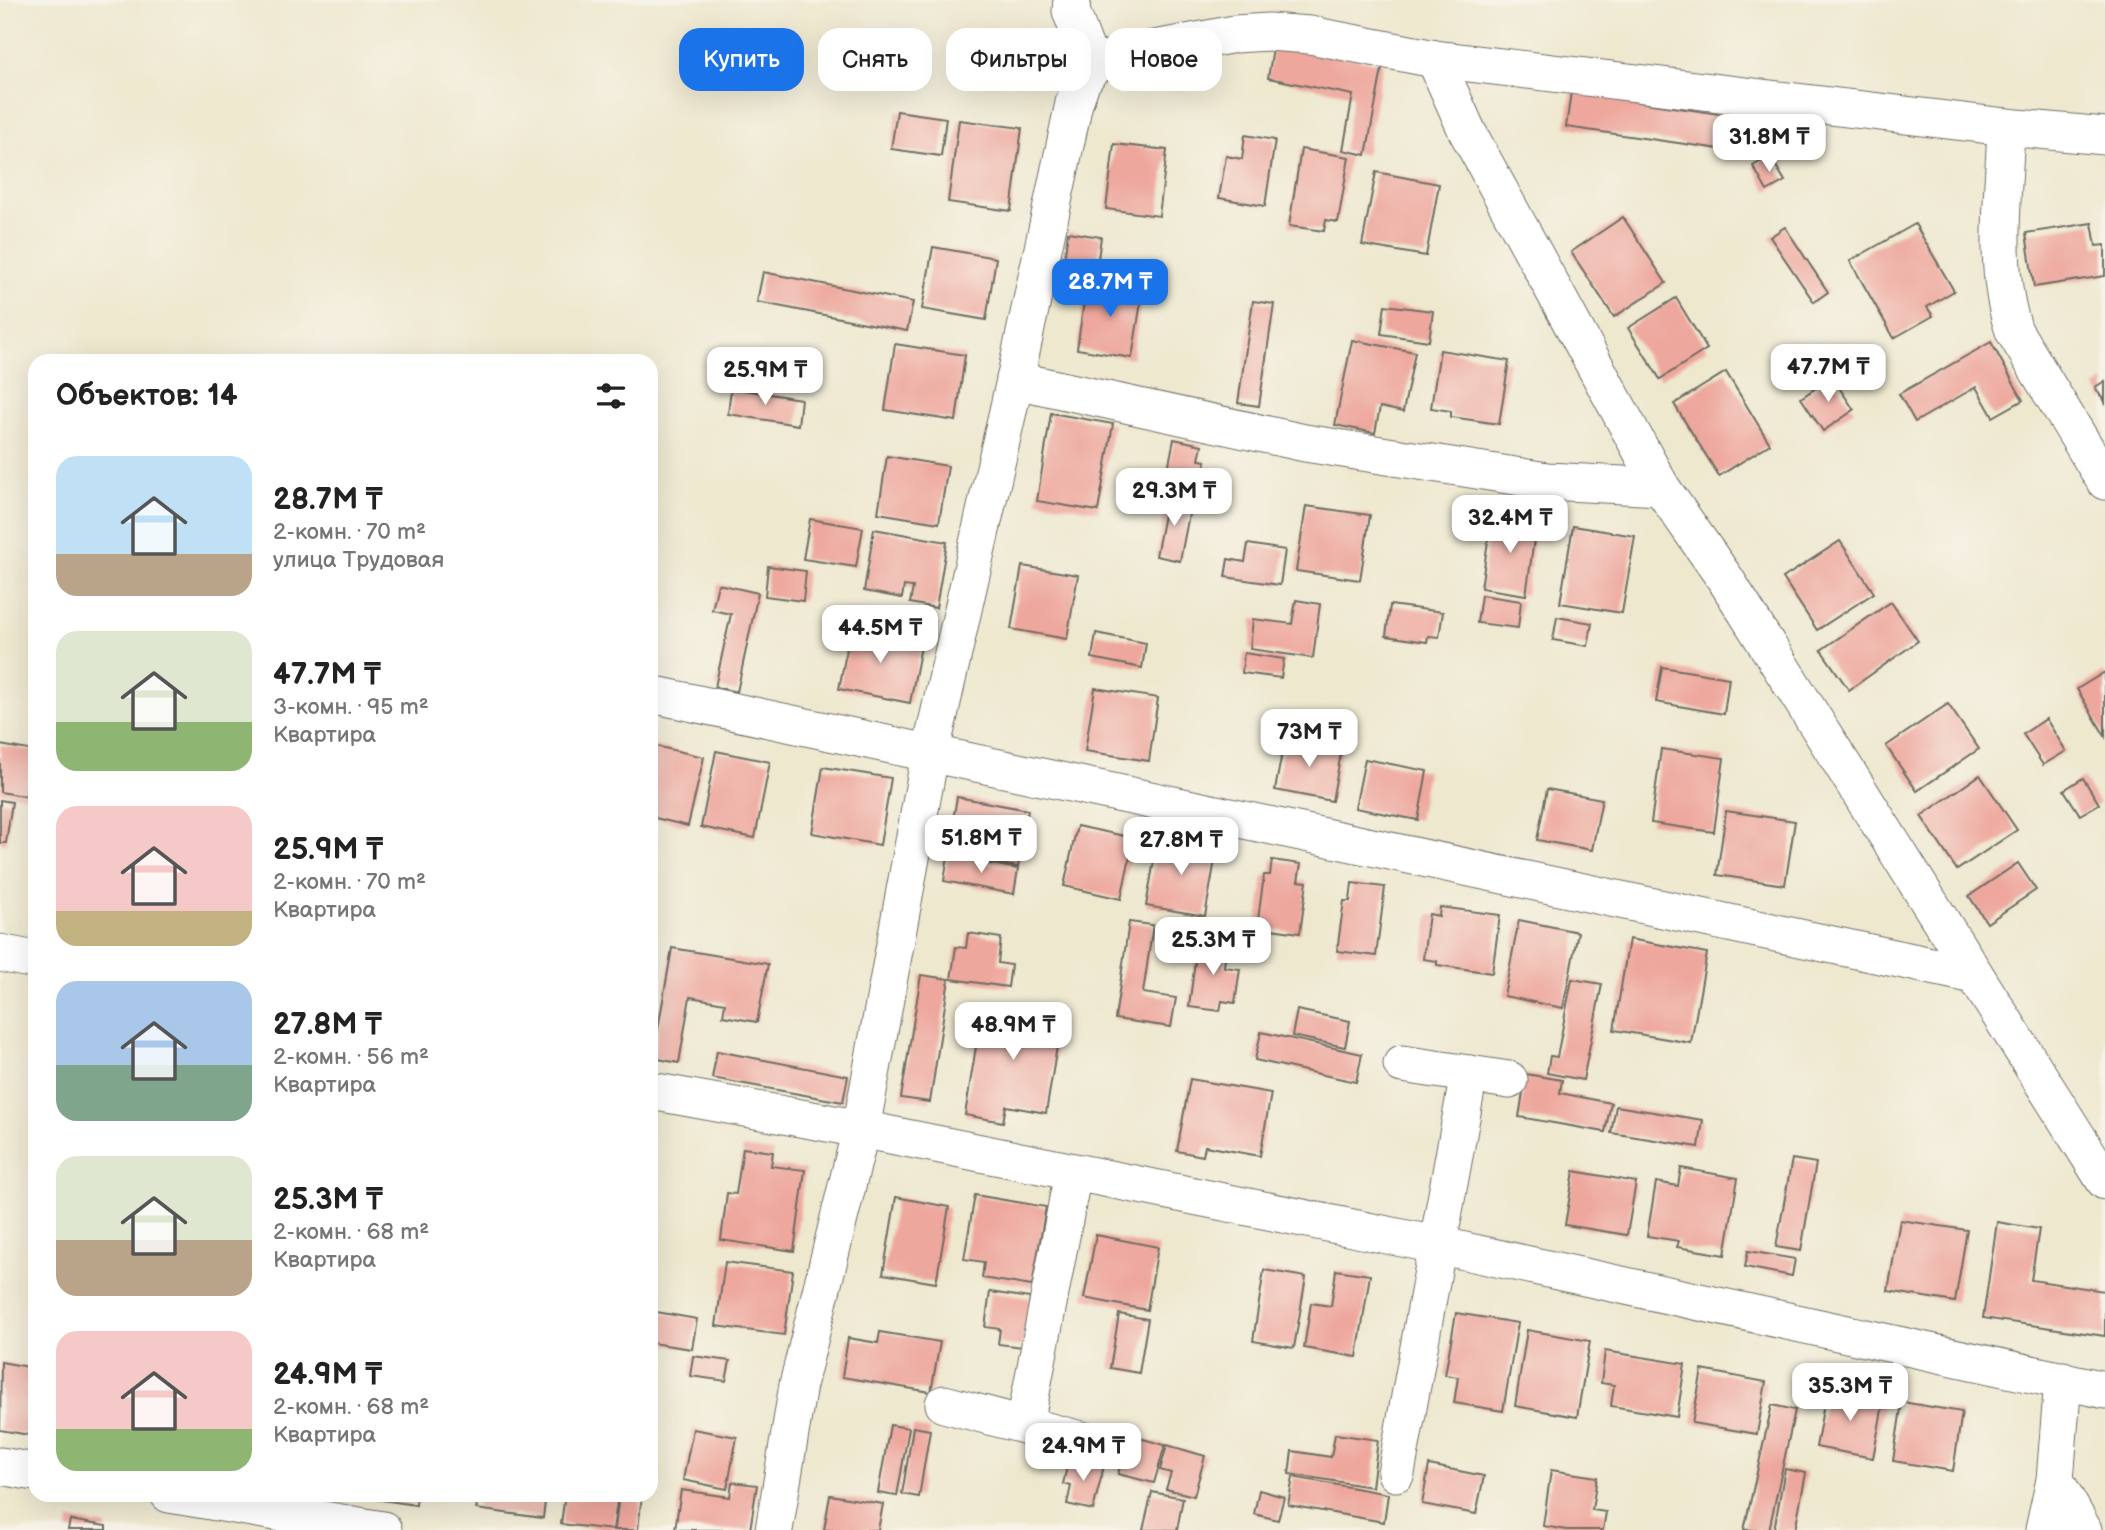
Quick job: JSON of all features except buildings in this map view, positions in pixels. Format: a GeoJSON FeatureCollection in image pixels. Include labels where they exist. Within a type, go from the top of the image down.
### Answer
{"type":"FeatureCollection","features":[{"type":"Feature","properties":{"kind":"street"},"geometry":{"type":"LineString","coordinates":[[1072,0],[1071,10],[1092,67]]}},
{"type":"Feature","properties":{"kind":"street"},"geometry":{"type":"LineString","coordinates":[[774,1530],[798,1384],[861,1129],[930,755],[1015,380],[1074,103],[1081,83],[1092,67],[1108,59],[1202,40],[1268,32],[1310,36],[1435,59],[2006,127],[2105,136]]}},
{"type":"Feature","properties":{"kind":"street"},"geometry":{"type":"LineString","coordinates":[[1435,59],[1467,131],[1661,487],[1726,580],[2105,1181]]}},
{"type":"Feature","properties":{"kind":"street"},"geometry":{"type":"LineString","coordinates":[[2006,127],[2001,276],[2006,306],[2014,331],[2105,481]]}},
{"type":"Feature","properties":{"kind":"street"},"geometry":{"type":"LineString","coordinates":[[1015,380],[1319,445],[1547,481],[1661,487]]}},
{"type":"Feature","properties":{"kind":"street"},"geometry":{"type":"LineString","coordinates":[[658,696],[1974,975]]}},
{"type":"Feature","properties":{"kind":"street"},"geometry":{"type":"LineString","coordinates":[[0,953],[28,959]]}},
{"type":"Feature","properties":{"kind":"street"},"geometry":{"type":"LineString","coordinates":[[1402,1064],[1510,1080]]}},
{"type":"Feature","properties":{"kind":"street"},"geometry":{"type":"LineString","coordinates":[[1396,1473],[1469,1074]]}},
{"type":"Feature","properties":{"kind":"street"},"geometry":{"type":"LineString","coordinates":[[658,1092],[861,1129],[1437,1245],[2105,1390]]}},
{"type":"Feature","properties":{"kind":"street"},"geometry":{"type":"LineString","coordinates":[[1025,1424],[1073,1173]]}},
{"type":"Feature","properties":{"kind":"street"},"geometry":{"type":"LineString","coordinates":[[2043,1530],[2055,1480],[2063,1380]]}},
{"type":"Feature","properties":{"kind":"street"},"geometry":{"type":"LineString","coordinates":[[944,1404],[1104,1446]]}},
{"type":"Feature","properties":{"kind":"street"},"geometry":{"type":"LineString","coordinates":[[0,1466],[28,1471]]}},
{"type":"Feature","properties":{"kind":"street"},"geometry":{"type":"LineString","coordinates":[[2055,1480],[2083,1530]]}},
{"type":"Feature","properties":{"kind":"street"},"geometry":{"type":"LineString","coordinates":[[217,1502],[383,1530]]}}]}
